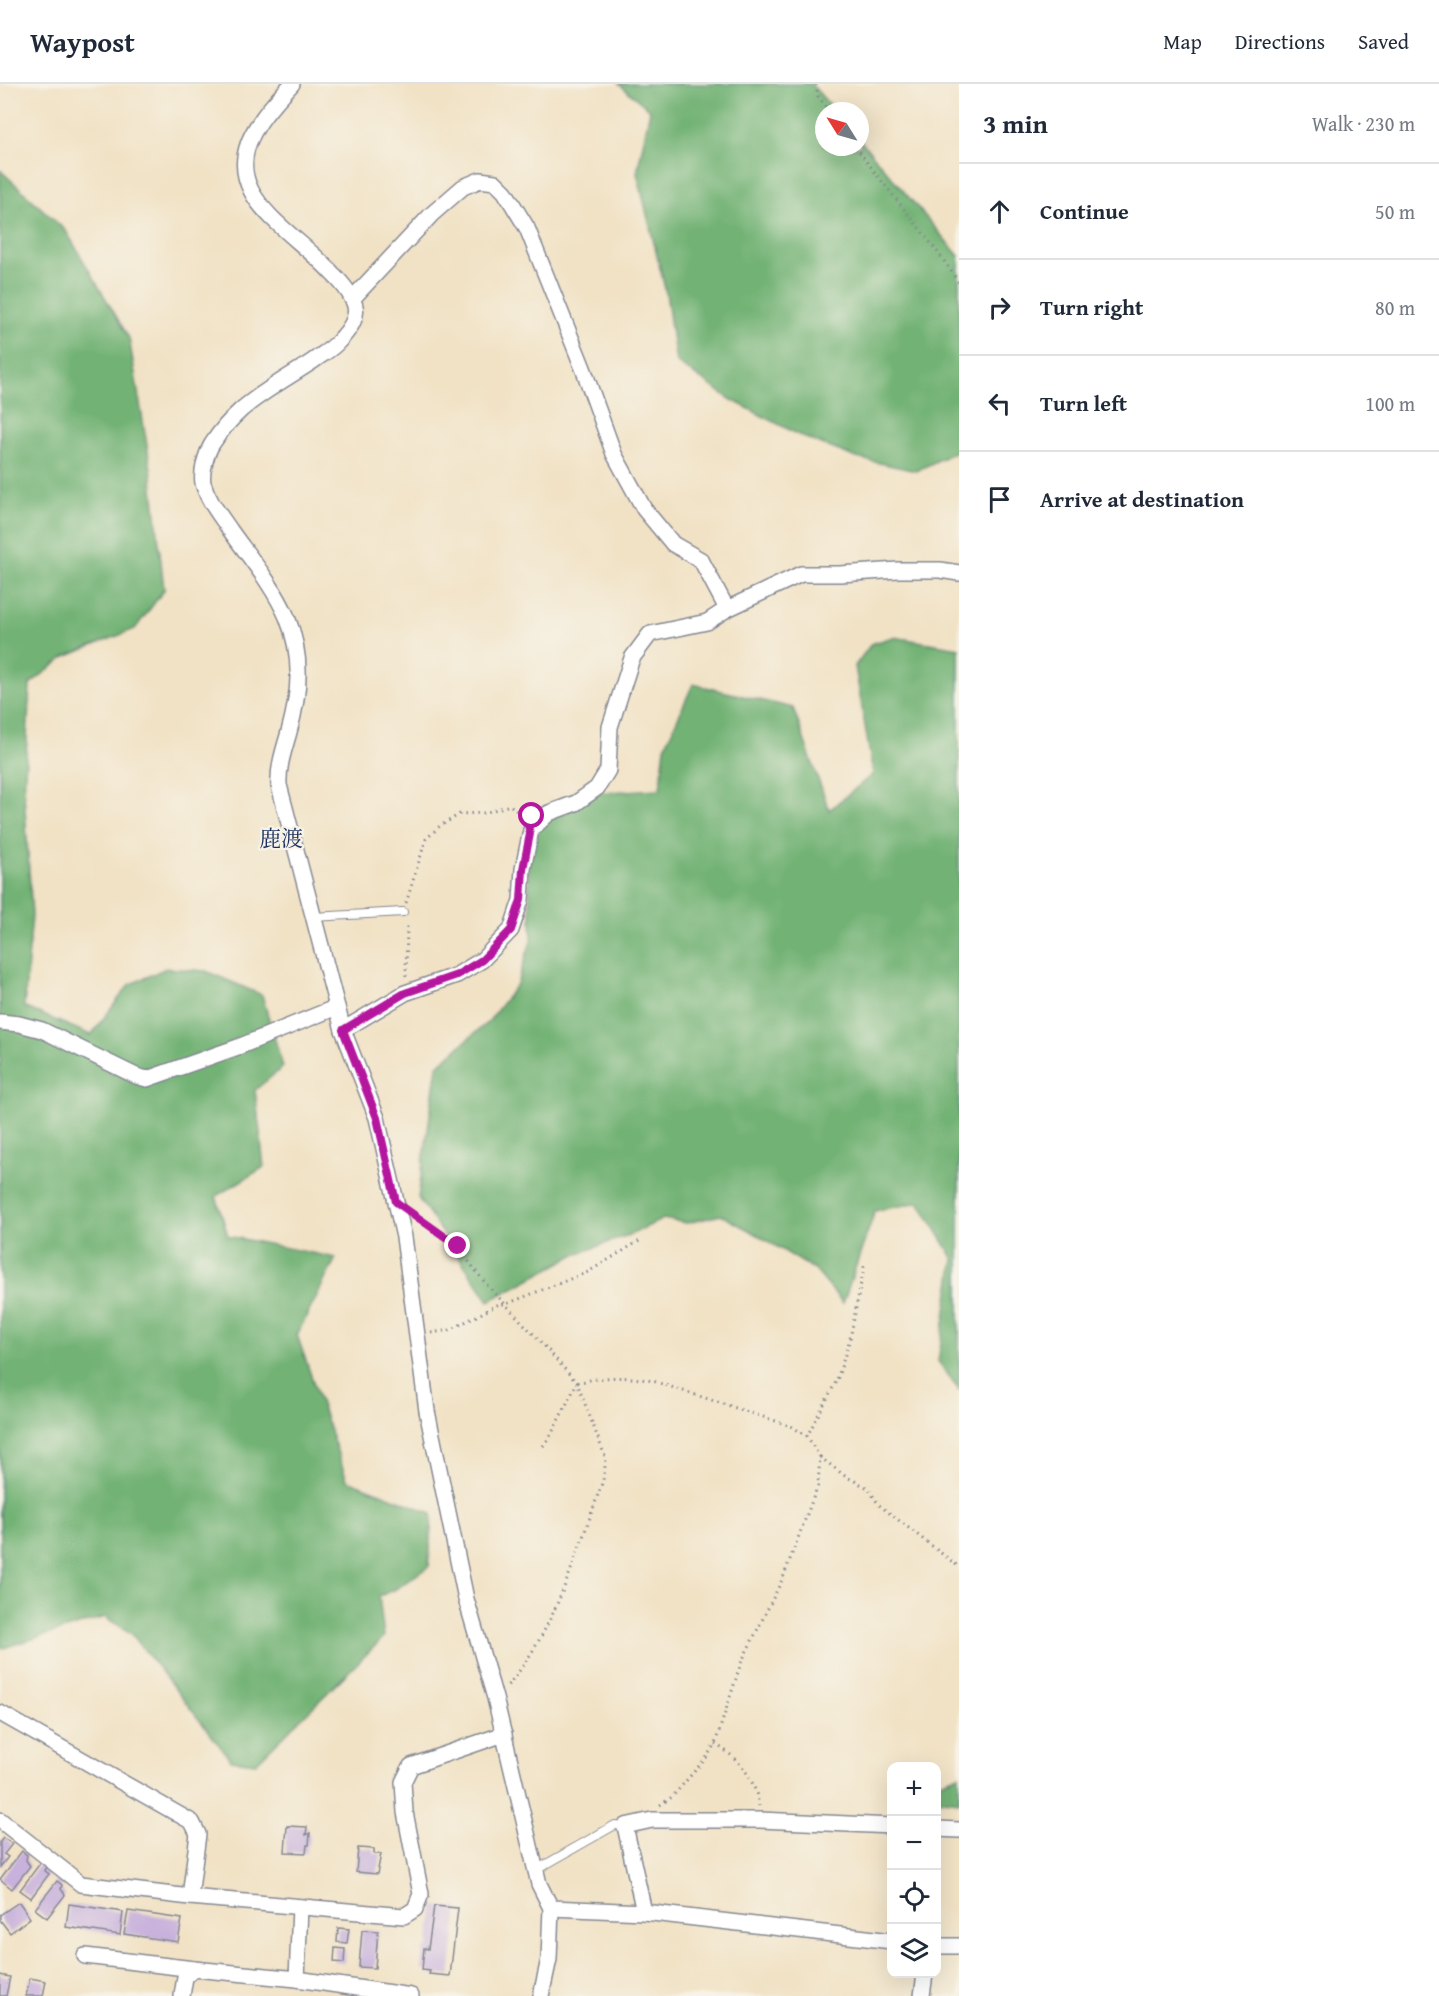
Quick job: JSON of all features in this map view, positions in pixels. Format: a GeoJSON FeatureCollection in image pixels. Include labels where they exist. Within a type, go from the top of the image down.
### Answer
{"type":"FeatureCollection","features":[{"type":"Feature","properties":{"kind":"street"},"geometry":{"type":"LineString","coordinates":[[292,84],[259,122],[250,140],[244,165],[246,182],[255,199],[267,214],[326,265],[345,287],[355,306],[355,316],[338,343],[241,410],[212,444],[205,464],[203,481],[209,500],[273,591],[287,617],[297,648],[299,674],[297,704],[278,770],[279,785],[343,1030],[377,1118],[404,1237],[427,1412],[464,1588],[495,1698],[539,1884],[551,1908],[549,1959],[541,1996]]}},
{"type":"Feature","properties":{"kind":"street"},"geometry":{"type":"LineString","coordinates":[[352,299],[432,214],[463,187],[480,180],[495,182],[505,192],[527,228],[619,463],[644,509],[673,544],[701,560],[727,609]]}},
{"type":"Feature","properties":{"kind":"street"},"geometry":{"type":"LineString","coordinates":[[343,1030],[405,993],[457,975],[482,960],[511,930],[521,900],[523,869],[531,830],[549,813],[576,803],[597,788],[608,770],[610,727],[632,658],[650,634],[707,622],[727,609],[801,574],[898,570],[940,570],[959,573]]}},
{"type":"Feature","properties":{"kind":"street"},"geometry":{"type":"LineString","coordinates":[[0,1022],[42,1030],[136,1076],[147,1079],[238,1047],[337,1007]]}},
{"type":"Feature","properties":{"kind":"street"},"geometry":{"type":"LineString","coordinates":[[0,1713],[192,1822],[198,1834],[190,1897]]}},
{"type":"Feature","properties":{"kind":"street"},"geometry":{"type":"LineString","coordinates":[[0,1820],[81,1884],[190,1897],[404,1916],[415,1909],[421,1894],[405,1812],[403,1782],[411,1766],[504,1734]]}},
{"type":"Feature","properties":{"kind":"street"},"geometry":{"type":"LineString","coordinates":[[644,1912],[625,1827],[652,1820],[760,1820],[887,1826]]}},
{"type":"Feature","properties":{"kind":"street"},"geometry":{"type":"LineString","coordinates":[[941,1829],[959,1830]]}},
{"type":"Feature","properties":{"kind":"street"},"geometry":{"type":"LineString","coordinates":[[297,1980],[300,1906]]}},
{"type":"Feature","properties":{"kind":"street"},"geometry":{"type":"LineString","coordinates":[[551,1908],[644,1912],[887,1941]]}},
{"type":"Feature","properties":{"kind":"street"},"geometry":{"type":"LineString","coordinates":[[941,1946],[959,1946]]}},
{"type":"Feature","properties":{"kind":"street"},"geometry":{"type":"LineString","coordinates":[[85,1956],[297,1980],[411,1996]]}},
{"type":"Feature","properties":{"kind":"street"},"geometry":{"type":"LineString","coordinates":[[182,1996],[185,1977],[194,1969]]}},
{"type":"Feature","properties":{"kind":"street"},"geometry":{"type":"LineString","coordinates":[[922,1996],[924,1978]]}},
{"type":"Feature","properties":{"kind":"lane"},"geometry":{"type":"LineString","coordinates":[[313,917],[402,912]]}},
{"type":"Feature","properties":{"kind":"lane"},"geometry":{"type":"LineString","coordinates":[[536,1870],[615,1825],[625,1827]]}},
{"type":"Feature","properties":{"kind":"path"},"geometry":{"type":"LineString","coordinates":[[816,84],[818,96],[823,102]]}},
{"type":"Feature","properties":{"kind":"path"},"geometry":{"type":"LineString","coordinates":[[863,156],[885,187],[938,250],[959,283]]}},
{"type":"Feature","properties":{"kind":"path"},"geometry":{"type":"LineString","coordinates":[[405,993],[408,935],[406,916],[402,912],[426,839],[440,826],[460,814],[484,813],[510,805],[519,813],[531,807],[536,808]]}},
{"type":"Feature","properties":{"kind":"path"},"geometry":{"type":"LineString","coordinates":[[396,1202],[458,1246],[486,1284],[577,1383],[606,1458],[603,1481],[553,1613],[519,1672],[495,1698]]}},
{"type":"Feature","properties":{"kind":"path"},"geometry":{"type":"LineString","coordinates":[[417,1332],[428,1334],[450,1330],[499,1304],[506,1304],[588,1272],[640,1240]]}},
{"type":"Feature","properties":{"kind":"path"},"geometry":{"type":"LineString","coordinates":[[807,1436],[837,1380],[850,1339],[865,1262]]}},
{"type":"Feature","properties":{"kind":"path"},"geometry":{"type":"LineString","coordinates":[[543,1446],[551,1435],[577,1383],[596,1378],[634,1377],[653,1381],[792,1426],[807,1436],[820,1457],[845,1476],[868,1488],[879,1505],[959,1567]]}},
{"type":"Feature","properties":{"kind":"path"},"geometry":{"type":"LineString","coordinates":[[657,1807],[672,1797],[706,1758],[715,1744],[741,1663],[783,1578],[818,1485],[820,1457]]}},
{"type":"Feature","properties":{"kind":"path"},"geometry":{"type":"LineString","coordinates":[[715,1744],[727,1751],[746,1771],[756,1794],[760,1820]]}},
{"type":"Feature","properties":{"kind":"green space"},"geometry":{"type":"Polygon","coordinates":[[[619,84],[811,84],[827,102],[815,102],[815,156],[869,156],[869,151],[959,256],[959,450],[916,471],[857,458],[803,437],[732,400],[676,362],[666,293],[637,173],[650,110],[619,84]]]}},
{"type":"Feature","properties":{"kind":"green space"},"geometry":{"type":"Polygon","coordinates":[[[0,170],[66,231],[129,338],[151,469],[164,590],[135,629],[65,657],[30,684],[24,794],[32,915],[24,1007],[91,1035],[129,985],[166,968],[206,971],[262,995],[283,1067],[255,1090],[264,1167],[216,1196],[228,1236],[336,1258],[297,1335],[347,1480],[432,1513],[429,1566],[394,1590],[379,1596],[384,1637],[256,1763],[231,1760],[131,1633],[105,1617],[0,1649],[0,170]]]}},
{"type":"Feature","properties":{"kind":"green space"},"geometry":{"type":"Polygon","coordinates":[[[893,637],[959,648],[959,1390],[938,1361],[954,1259],[919,1202],[875,1211],[843,1303],[815,1270],[721,1215],[687,1223],[663,1219],[634,1233],[574,1255],[489,1301],[418,1198],[437,1066],[489,1021],[517,984],[532,938],[528,866],[539,810],[574,794],[660,789],[665,747],[693,684],[793,708],[829,810],[873,774],[855,666],[871,644],[893,637]]]}},
{"type":"Feature","properties":{"kind":"green space"},"geometry":{"type":"Polygon","coordinates":[[[959,1775],[959,1802],[941,1800],[941,1782],[959,1775]]]}},
{"type":"Feature","properties":{"kind":"building"},"geometry":{"type":"Polygon","coordinates":[[[287,1826],[307,1827],[306,1835],[310,1833],[306,1853],[285,1852],[287,1826]]]}},
{"type":"Feature","properties":{"kind":"building"},"geometry":{"type":"Polygon","coordinates":[[[3,1838],[12,1844],[4,1854],[8,1857],[0,1867],[0,1842],[3,1838]]]}},
{"type":"Feature","properties":{"kind":"building"},"geometry":{"type":"Polygon","coordinates":[[[358,1848],[374,1849],[374,1854],[381,1854],[377,1874],[356,1872],[358,1848]]]}},
{"type":"Feature","properties":{"kind":"building"},"geometry":{"type":"Polygon","coordinates":[[[22,1851],[27,1855],[26,1860],[30,1866],[12,1889],[0,1879],[22,1851]]]}},
{"type":"Feature","properties":{"kind":"building"},"geometry":{"type":"Polygon","coordinates":[[[41,1862],[47,1866],[44,1870],[49,1874],[31,1898],[20,1890],[41,1862]]]}},
{"type":"Feature","properties":{"kind":"building"},"geometry":{"type":"Polygon","coordinates":[[[57,1881],[62,1885],[61,1889],[65,1895],[47,1918],[35,1909],[57,1881]]]}},
{"type":"Feature","properties":{"kind":"building"},"geometry":{"type":"Polygon","coordinates":[[[19,1902],[30,1918],[10,1933],[0,1920],[0,1915],[19,1902]]]}},
{"type":"Feature","properties":{"kind":"building"},"geometry":{"type":"Polygon","coordinates":[[[69,1904],[123,1912],[120,1935],[66,1927],[69,1904]]]}},
{"type":"Feature","properties":{"kind":"building"},"geometry":{"type":"Polygon","coordinates":[[[434,1906],[458,1908],[450,1976],[429,1974],[430,1971],[422,1970],[424,1948],[428,1949],[434,1906]]]}},
{"type":"Feature","properties":{"kind":"building"},"geometry":{"type":"Polygon","coordinates":[[[128,1911],[182,1919],[178,1942],[124,1934],[128,1911]]]}},
{"type":"Feature","properties":{"kind":"building"},"geometry":{"type":"Polygon","coordinates":[[[338,1928],[349,1929],[347,1943],[337,1942],[338,1928]]]}},
{"type":"Feature","properties":{"kind":"building"},"geometry":{"type":"Polygon","coordinates":[[[362,1930],[378,1931],[375,1968],[359,1967],[362,1930]]]}},
{"type":"Feature","properties":{"kind":"building"},"geometry":{"type":"Polygon","coordinates":[[[335,1948],[345,1949],[344,1963],[334,1962],[335,1948]]]}},
{"type":"Feature","properties":{"kind":"building"},"geometry":{"type":"Polygon","coordinates":[[[0,1975],[10,1977],[6,1996],[0,1996],[0,1975]]]}},
{"type":"Feature","properties":{"kind":"building"},"geometry":{"type":"Polygon","coordinates":[[[30,1978],[46,1981],[43,1996],[26,1996],[30,1978]]]}},
{"type":"Feature","properties":{"kind":"district","name":"鹿渡"},"geometry":{"type":"Point","coordinates":[281,838]}},
{"type":"Feature","properties":{"kind":"route"},"geometry":{"type":"LineString","coordinates":[[458,1246],[396,1202],[377,1118],[343,1030],[405,993],[457,975],[482,960],[511,930],[521,900],[523,869],[530,834],[528,825],[532,816]]}}]}
